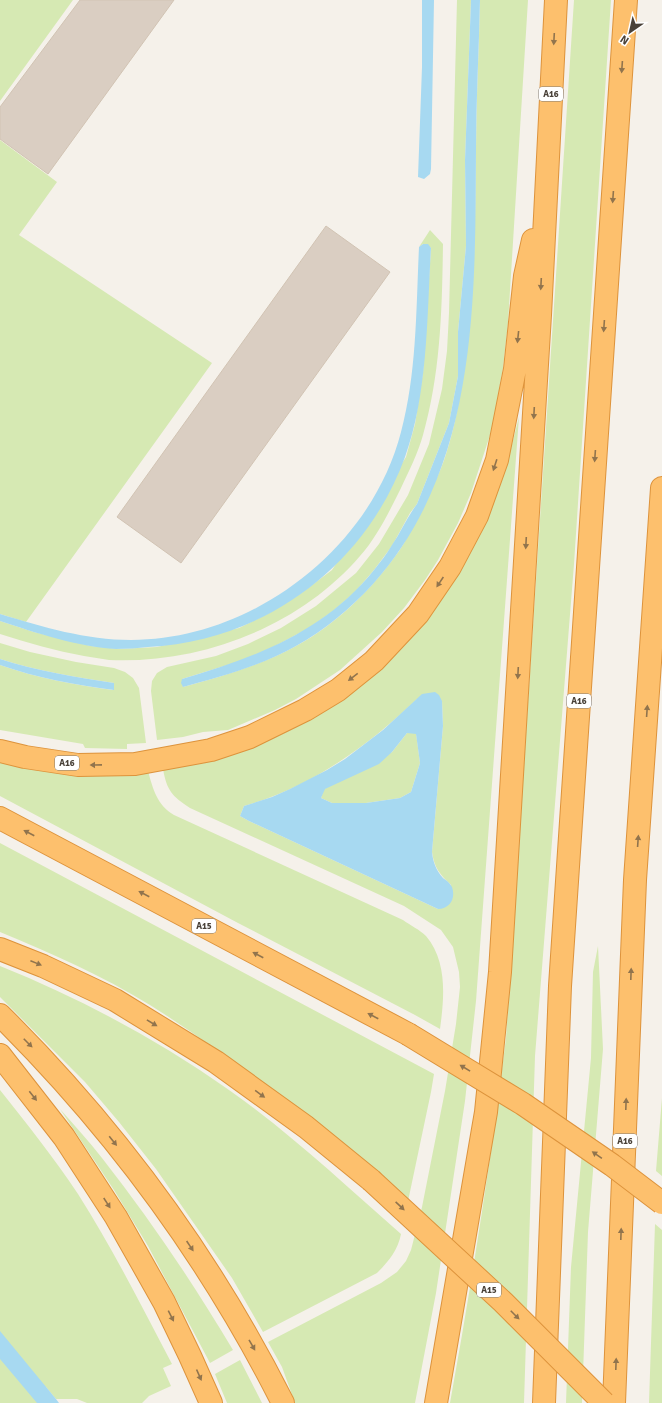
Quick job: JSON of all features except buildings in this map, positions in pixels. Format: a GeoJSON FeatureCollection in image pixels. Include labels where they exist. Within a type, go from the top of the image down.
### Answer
{"type":"FeatureCollection","features":[{"type":"Feature","properties":{"kind":"highway","name":"A16"},"geometry":{"type":"LineString","coordinates":[[436,1403],[450,1329],[486,1112],[500,972],[540,315],[545,189],[556,0]]}},
{"type":"Feature","properties":{"kind":"highway","name":"A16"},"geometry":{"type":"LineString","coordinates":[[544,1403],[560,986],[626,0]]}},
{"type":"Feature","properties":{"kind":"highway","name":"A16"},"geometry":{"type":"LineString","coordinates":[[0,751],[25,757],[78,765],[135,764],[170,759],[211,750],[250,738],[305,710],[338,690],[374,661],[418,614],[450,567],[477,516],[497,460],[515,369],[525,276],[545,189]]}},
{"type":"Feature","properties":{"kind":"highway","name":"A16"},"geometry":{"type":"LineString","coordinates":[[614,1403],[635,880],[662,488]]}},
{"type":"Feature","properties":{"kind":"highway","name":"A15"},"geometry":{"type":"LineString","coordinates":[[0,818],[408,1034],[523,1104],[612,1165],[662,1203]]}},
{"type":"Feature","properties":{"kind":"highway","name":"A15"},"geometry":{"type":"LineString","coordinates":[[0,949],[43,966],[115,1000],[216,1062],[306,1127],[371,1180],[503,1302],[604,1403]]}},
{"type":"Feature","properties":{"kind":"highway"},"geometry":{"type":"LineString","coordinates":[[0,1015],[33,1048],[89,1112],[135,1169],[181,1232],[221,1292],[265,1367],[283,1403]]}},
{"type":"Feature","properties":{"kind":"highway"},"geometry":{"type":"LineString","coordinates":[[0,1055],[64,1137],[116,1217],[164,1302],[210,1399]]}},
{"type":"Feature","properties":{"kind":"green space"},"geometry":{"type":"Polygon","coordinates":[[[0,0],[73,0],[0,101],[0,0]]]}},
{"type":"Feature","properties":{"kind":"green space"},"geometry":{"type":"Polygon","coordinates":[[[457,0],[471,0],[465,160],[466,246],[458,332],[458,376],[449,423],[417,504],[410,513],[392,546],[374,570],[355,592],[333,611],[309,628],[247,659],[182,679],[183,687],[255,665],[283,653],[311,637],[326,627],[365,592],[389,565],[406,539],[440,471],[455,422],[466,360],[472,300],[475,240],[476,112],[480,0],[528,0],[508,323],[503,368],[492,429],[471,493],[458,523],[438,560],[425,580],[404,608],[382,632],[340,670],[296,699],[275,710],[228,730],[203,732],[183,737],[157,740],[151,691],[152,681],[157,673],[167,667],[216,656],[248,644],[281,628],[316,606],[356,573],[379,544],[408,495],[429,444],[442,389],[447,351],[457,0]]]}},
{"type":"Feature","properties":{"kind":"green space"},"geometry":{"type":"Polygon","coordinates":[[[574,0],[611,0],[574,564],[535,1056],[524,1403],[450,1403],[481,1221],[506,1038],[574,0]]]}},
{"type":"Feature","properties":{"kind":"green space"},"geometry":{"type":"Polygon","coordinates":[[[0,140],[57,182],[19,235],[212,363],[26,622],[0,614],[0,140]]]}},
{"type":"Feature","properties":{"kind":"green space"},"geometry":{"type":"Polygon","coordinates":[[[430,230],[443,244],[442,292],[434,388],[423,435],[407,475],[377,532],[360,556],[335,581],[308,603],[278,621],[246,636],[213,648],[178,655],[144,660],[109,660],[52,649],[0,634],[0,621],[34,632],[91,646],[119,649],[157,647],[239,628],[271,612],[300,594],[332,570],[406,457],[415,424],[423,372],[431,248],[423,244],[419,247],[430,230]]]}},
{"type":"Feature","properties":{"kind":"green space"},"geometry":{"type":"Polygon","coordinates":[[[519,417],[476,1001],[465,1101],[436,1293],[415,1403],[295,1403],[282,1367],[268,1342],[381,1283],[397,1272],[406,1261],[411,1250],[422,1207],[445,1091],[456,1024],[460,987],[459,972],[453,947],[441,930],[404,906],[190,808],[171,792],[166,783],[163,769],[190,765],[222,757],[282,734],[308,721],[380,669],[420,627],[500,481],[510,452],[519,417]],[[417,699],[379,733],[337,763],[315,777],[292,788],[244,806],[240,816],[438,909],[451,885],[438,870],[434,862],[432,852],[443,726],[442,701],[417,699]]]}},
{"type":"Feature","properties":{"kind":"green space"},"geometry":{"type":"Polygon","coordinates":[[[0,643],[30,652],[76,662],[114,668],[125,672],[133,678],[139,688],[146,743],[127,744],[127,749],[85,748],[83,744],[0,730],[0,665],[42,677],[85,686],[113,690],[114,683],[42,670],[0,659],[0,643]]]}},
{"type":"Feature","properties":{"kind":"green space"},"geometry":{"type":"Polygon","coordinates":[[[407,733],[416,733],[420,763],[411,792],[400,798],[366,803],[332,803],[321,798],[324,789],[392,752],[407,733]]]}},
{"type":"Feature","properties":{"kind":"green space"},"geometry":{"type":"Polygon","coordinates":[[[0,760],[148,771],[156,796],[163,806],[174,815],[403,920],[426,936],[438,957],[443,981],[443,1005],[440,1029],[0,796],[0,760]]]}},
{"type":"Feature","properties":{"kind":"green space"},"geometry":{"type":"Polygon","coordinates":[[[0,843],[434,1074],[407,1206],[282,1101],[218,1051],[184,1027],[132,994],[57,957],[0,932],[0,843]]]}},
{"type":"Feature","properties":{"kind":"green space"},"geometry":{"type":"Polygon","coordinates":[[[598,946],[603,1049],[588,1232],[582,1403],[566,1403],[571,1267],[591,1058],[593,972],[598,946]]]}},
{"type":"Feature","properties":{"kind":"green space"},"geometry":{"type":"Polygon","coordinates":[[[0,966],[30,978],[118,1021],[175,1054],[252,1107],[317,1160],[401,1234],[398,1245],[389,1260],[377,1273],[263,1332],[232,1278],[156,1169],[85,1082],[0,997],[0,966]]]}},
{"type":"Feature","properties":{"kind":"green space"},"geometry":{"type":"Polygon","coordinates":[[[0,1090],[50,1154],[78,1194],[115,1257],[172,1364],[163,1368],[171,1386],[149,1396],[142,1403],[87,1403],[77,1399],[56,1399],[45,1386],[54,1403],[0,1403],[0,1090]]]}},
{"type":"Feature","properties":{"kind":"green space"},"geometry":{"type":"Polygon","coordinates":[[[662,1098],[662,1176],[656,1171],[662,1098]]]}},
{"type":"Feature","properties":{"kind":"green space"},"geometry":{"type":"Polygon","coordinates":[[[60,1109],[87,1139],[137,1204],[187,1276],[233,1350],[210,1363],[148,1246],[114,1190],[60,1109]]]}},
{"type":"Feature","properties":{"kind":"green space"},"geometry":{"type":"Polygon","coordinates":[[[655,1224],[662,1230],[662,1403],[649,1403],[655,1224]]]}},
{"type":"Feature","properties":{"kind":"green space"},"geometry":{"type":"Polygon","coordinates":[[[240,1360],[262,1403],[227,1403],[215,1374],[240,1360]]]}},
{"type":"Feature","properties":{"kind":"water"},"geometry":{"type":"Polygon","coordinates":[[[422,0],[434,0],[431,169],[430,174],[424,179],[418,177],[422,67],[422,0]]]}},
{"type":"Feature","properties":{"kind":"water"},"geometry":{"type":"Polygon","coordinates":[[[471,0],[480,0],[476,112],[476,206],[471,321],[464,378],[452,434],[434,487],[408,538],[373,584],[356,602],[337,618],[307,640],[270,659],[226,675],[183,687],[181,683],[182,679],[236,662],[287,640],[334,610],[355,591],[374,570],[388,552],[417,504],[449,423],[458,376],[458,332],[466,246],[465,160],[471,0]]]}},
{"type":"Feature","properties":{"kind":"water"},"geometry":{"type":"Polygon","coordinates":[[[423,244],[428,244],[431,248],[427,327],[422,381],[413,433],[405,457],[387,496],[364,532],[337,564],[305,591],[270,613],[231,630],[191,642],[148,647],[116,649],[102,648],[58,639],[0,621],[0,614],[32,624],[98,638],[131,640],[176,636],[220,624],[262,605],[300,580],[334,549],[363,514],[386,475],[401,432],[410,386],[415,340],[419,247],[423,244]]]}},
{"type":"Feature","properties":{"kind":"water"},"geometry":{"type":"Polygon","coordinates":[[[0,659],[42,670],[114,683],[114,690],[28,674],[0,665],[0,659]]]}},
{"type":"Feature","properties":{"kind":"water"},"geometry":{"type":"Polygon","coordinates":[[[435,692],[439,695],[442,701],[443,726],[432,852],[437,869],[452,887],[453,895],[449,905],[442,909],[438,909],[240,816],[244,806],[272,797],[290,789],[345,759],[383,730],[422,694],[435,692]],[[407,733],[392,752],[379,764],[325,789],[321,798],[332,803],[366,803],[400,798],[411,792],[420,763],[416,734],[407,733]]]}},
{"type":"Feature","properties":{"kind":"water"},"geometry":{"type":"Polygon","coordinates":[[[0,1331],[59,1403],[37,1403],[0,1359],[0,1331]]]}}]}
